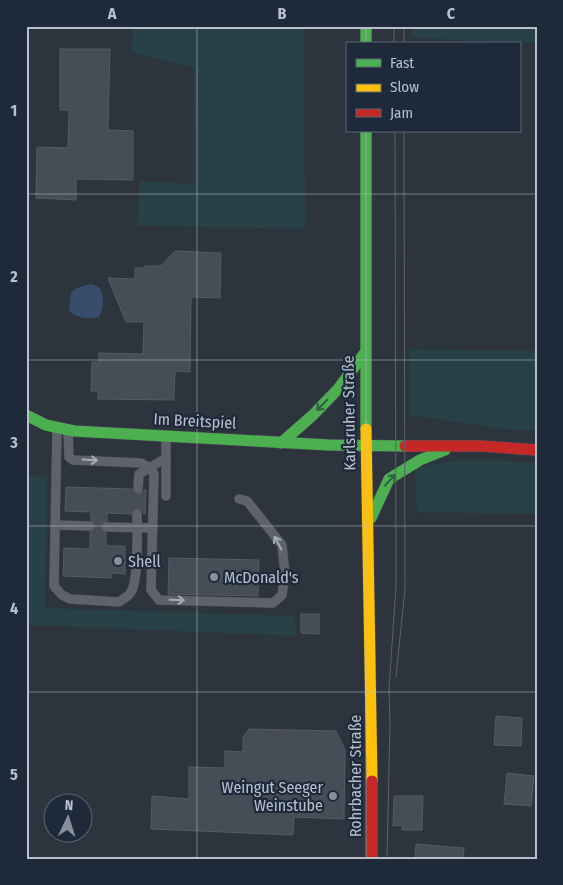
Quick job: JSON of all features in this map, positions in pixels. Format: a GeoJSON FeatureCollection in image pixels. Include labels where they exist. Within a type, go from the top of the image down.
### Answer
{"type":"FeatureCollection","features":[{"type":"Feature","properties":{"kind":"main road"},"geometry":{"type":"LineString","coordinates":[[366,26],[366,42]]}},
{"type":"Feature","properties":{"kind":"main road","name":"Karlsruher Straße"},"geometry":{"type":"LineString","coordinates":[[366,132],[364,354],[370,694]]}},
{"type":"Feature","properties":{"kind":"main road"},"geometry":{"type":"LineString","coordinates":[[281,442],[313,415],[338,388],[364,354]]}},
{"type":"Feature","properties":{"kind":"main road","name":"Im Breitspiel"},"geometry":{"type":"LineString","coordinates":[[26,415],[44,425],[62,430],[366,446],[453,446],[537,450]]}},
{"type":"Feature","properties":{"kind":"main road"},"geometry":{"type":"LineString","coordinates":[[367,523],[373,516],[384,486],[389,479],[420,460],[453,446]]}},
{"type":"Feature","properties":{"kind":"main road","name":"Rohrbacher Straße"},"geometry":{"type":"LineString","coordinates":[[370,694],[373,776],[372,859]]}},
{"type":"Feature","properties":{"kind":"lane"},"geometry":{"type":"LineString","coordinates":[[62,430],[69,457],[73,460],[141,463],[150,468],[154,474],[151,590],[159,600],[274,603],[282,595],[285,574],[282,544],[247,501],[239,499]]}},
{"type":"Feature","properties":{"kind":"lane"},"geometry":{"type":"LineString","coordinates":[[62,430],[57,471],[54,586],[62,595],[70,599],[118,602],[125,599],[131,591],[135,578],[138,514]]}},
{"type":"Feature","properties":{"kind":"lane"},"geometry":{"type":"LineString","coordinates":[[166,436],[166,496]]}},
{"type":"Feature","properties":{"kind":"lane"},"geometry":{"type":"LineString","coordinates":[[138,489],[139,474],[166,458]]}},
{"type":"Feature","properties":{"kind":"lane"},"geometry":{"type":"LineString","coordinates":[[55,525],[90,526]]}},
{"type":"Feature","properties":{"kind":"lane"},"geometry":{"type":"LineString","coordinates":[[106,527],[153,528]]}},
{"type":"Feature","properties":{"kind":"green space"},"geometry":{"type":"Polygon","coordinates":[[[133,26],[304,26],[305,229],[138,226],[139,181],[193,184],[194,68],[132,53],[133,26]]]}},
{"type":"Feature","properties":{"kind":"green space"},"geometry":{"type":"Polygon","coordinates":[[[411,26],[537,26],[537,43],[412,38],[411,26]]]}},
{"type":"Feature","properties":{"kind":"green space"},"geometry":{"type":"Polygon","coordinates":[[[410,349],[537,351],[537,431],[504,429],[410,415],[410,349]]]}},
{"type":"Feature","properties":{"kind":"green space"},"geometry":{"type":"Polygon","coordinates":[[[491,460],[537,463],[537,514],[417,512],[415,468],[452,461],[491,460]]]}},
{"type":"Feature","properties":{"kind":"green space"},"geometry":{"type":"Polygon","coordinates":[[[26,474],[47,477],[45,608],[295,616],[297,636],[26,625],[26,474]]]}},
{"type":"Feature","properties":{"kind":"water"},"geometry":{"type":"Polygon","coordinates":[[[91,284],[99,287],[103,298],[99,317],[87,318],[76,316],[69,311],[71,293],[77,288],[91,284]]]}},
{"type":"Feature","properties":{"kind":"building"},"geometry":{"type":"Polygon","coordinates":[[[60,49],[110,49],[108,130],[133,131],[133,180],[76,179],[76,200],[36,198],[37,147],[68,148],[69,110],[60,110],[60,49]]]}},
{"type":"Feature","properties":{"kind":"building"},"geometry":{"type":"Polygon","coordinates":[[[175,251],[221,253],[220,298],[191,297],[190,372],[175,371],[174,400],[98,399],[98,391],[91,391],[92,362],[99,362],[99,353],[143,354],[144,322],[126,322],[108,278],[135,279],[135,268],[161,266],[175,251]]]}},
{"type":"Feature","properties":{"kind":"building"},"geometry":{"type":"Polygon","coordinates":[[[66,487],[132,489],[134,494],[138,495],[146,489],[145,514],[137,508],[133,509],[131,514],[107,513],[107,521],[103,522],[100,526],[101,530],[106,533],[106,546],[125,546],[125,574],[111,573],[111,578],[63,576],[64,548],[90,549],[90,532],[96,527],[95,523],[91,520],[91,512],[65,511],[66,487]]]}},
{"type":"Feature","properties":{"kind":"building","name":"McDonald's"},"geometry":{"type":"Polygon","coordinates":[[[169,558],[259,560],[258,596],[168,594],[169,558]]]}},
{"type":"Feature","properties":{"kind":"building"},"geometry":{"type":"Polygon","coordinates":[[[301,614],[319,614],[319,634],[301,633],[301,614]]]}},
{"type":"Feature","properties":{"kind":"building"},"geometry":{"type":"Polygon","coordinates":[[[496,716],[522,718],[521,746],[494,745],[496,716]]]}},
{"type":"Feature","properties":{"kind":"building"},"geometry":{"type":"Polygon","coordinates":[[[249,729],[336,731],[345,750],[344,819],[294,817],[293,835],[151,829],[152,796],[189,799],[189,767],[225,768],[225,751],[243,752],[243,737],[249,729]]]}},
{"type":"Feature","properties":{"kind":"building"},"geometry":{"type":"Polygon","coordinates":[[[507,773],[534,776],[531,806],[504,804],[507,773]]]}},
{"type":"Feature","properties":{"kind":"building"},"geometry":{"type":"Polygon","coordinates":[[[394,796],[423,796],[422,830],[402,830],[402,825],[393,826],[394,796]]]}},
{"type":"Feature","properties":{"kind":"building"},"geometry":{"type":"Polygon","coordinates":[[[416,844],[464,848],[463,859],[415,859],[416,844]]]}},
{"type":"Feature","properties":{"kind":"tram line"},"geometry":{"type":"LineString","coordinates":[[394,26],[394,42]]}},
{"type":"Feature","properties":{"kind":"tram line"},"geometry":{"type":"LineString","coordinates":[[404,26],[404,42]]}},
{"type":"Feature","properties":{"kind":"tram line"},"geometry":{"type":"LineString","coordinates":[[387,859],[389,688],[396,586],[395,132]]}},
{"type":"Feature","properties":{"kind":"tram line"},"geometry":{"type":"LineString","coordinates":[[396,677],[405,589],[404,132]]}},
{"type":"Feature","properties":{"kind":"traffic: fast"},"geometry":{"type":"LineString","coordinates":[[366,26],[366,42]]}},
{"type":"Feature","properties":{"kind":"traffic: fast"},"geometry":{"type":"LineString","coordinates":[[366,132],[366,429]]}},
{"type":"Feature","properties":{"kind":"traffic: fast"},"geometry":{"type":"LineString","coordinates":[[281,443],[313,415],[338,389],[364,354]]}},
{"type":"Feature","properties":{"kind":"traffic: fast"},"geometry":{"type":"LineString","coordinates":[[26,415],[46,425],[74,431],[329,445],[405,446]]}},
{"type":"Feature","properties":{"kind":"traffic: fast"},"geometry":{"type":"LineString","coordinates":[[371,518],[389,479],[420,460],[445,450]]}},
{"type":"Feature","properties":{"kind":"traffic: slow"},"geometry":{"type":"LineString","coordinates":[[366,429],[372,781]]}},
{"type":"Feature","properties":{"kind":"traffic: jam"},"geometry":{"type":"LineString","coordinates":[[405,446],[480,446],[537,450]]}},
{"type":"Feature","properties":{"kind":"traffic: jam"},"geometry":{"type":"LineString","coordinates":[[372,781],[372,859]]}},
{"type":"Feature","properties":{"kind":"place","name":"Shell"},"geometry":{"type":"Point","coordinates":[118,561]}},
{"type":"Feature","properties":{"kind":"place","name":"McDonald's"},"geometry":{"type":"Point","coordinates":[214,577]}},
{"type":"Feature","properties":{"kind":"place","name":"Weingut Seeger Weinstube"},"geometry":{"type":"Point","coordinates":[333,796]}}]}
